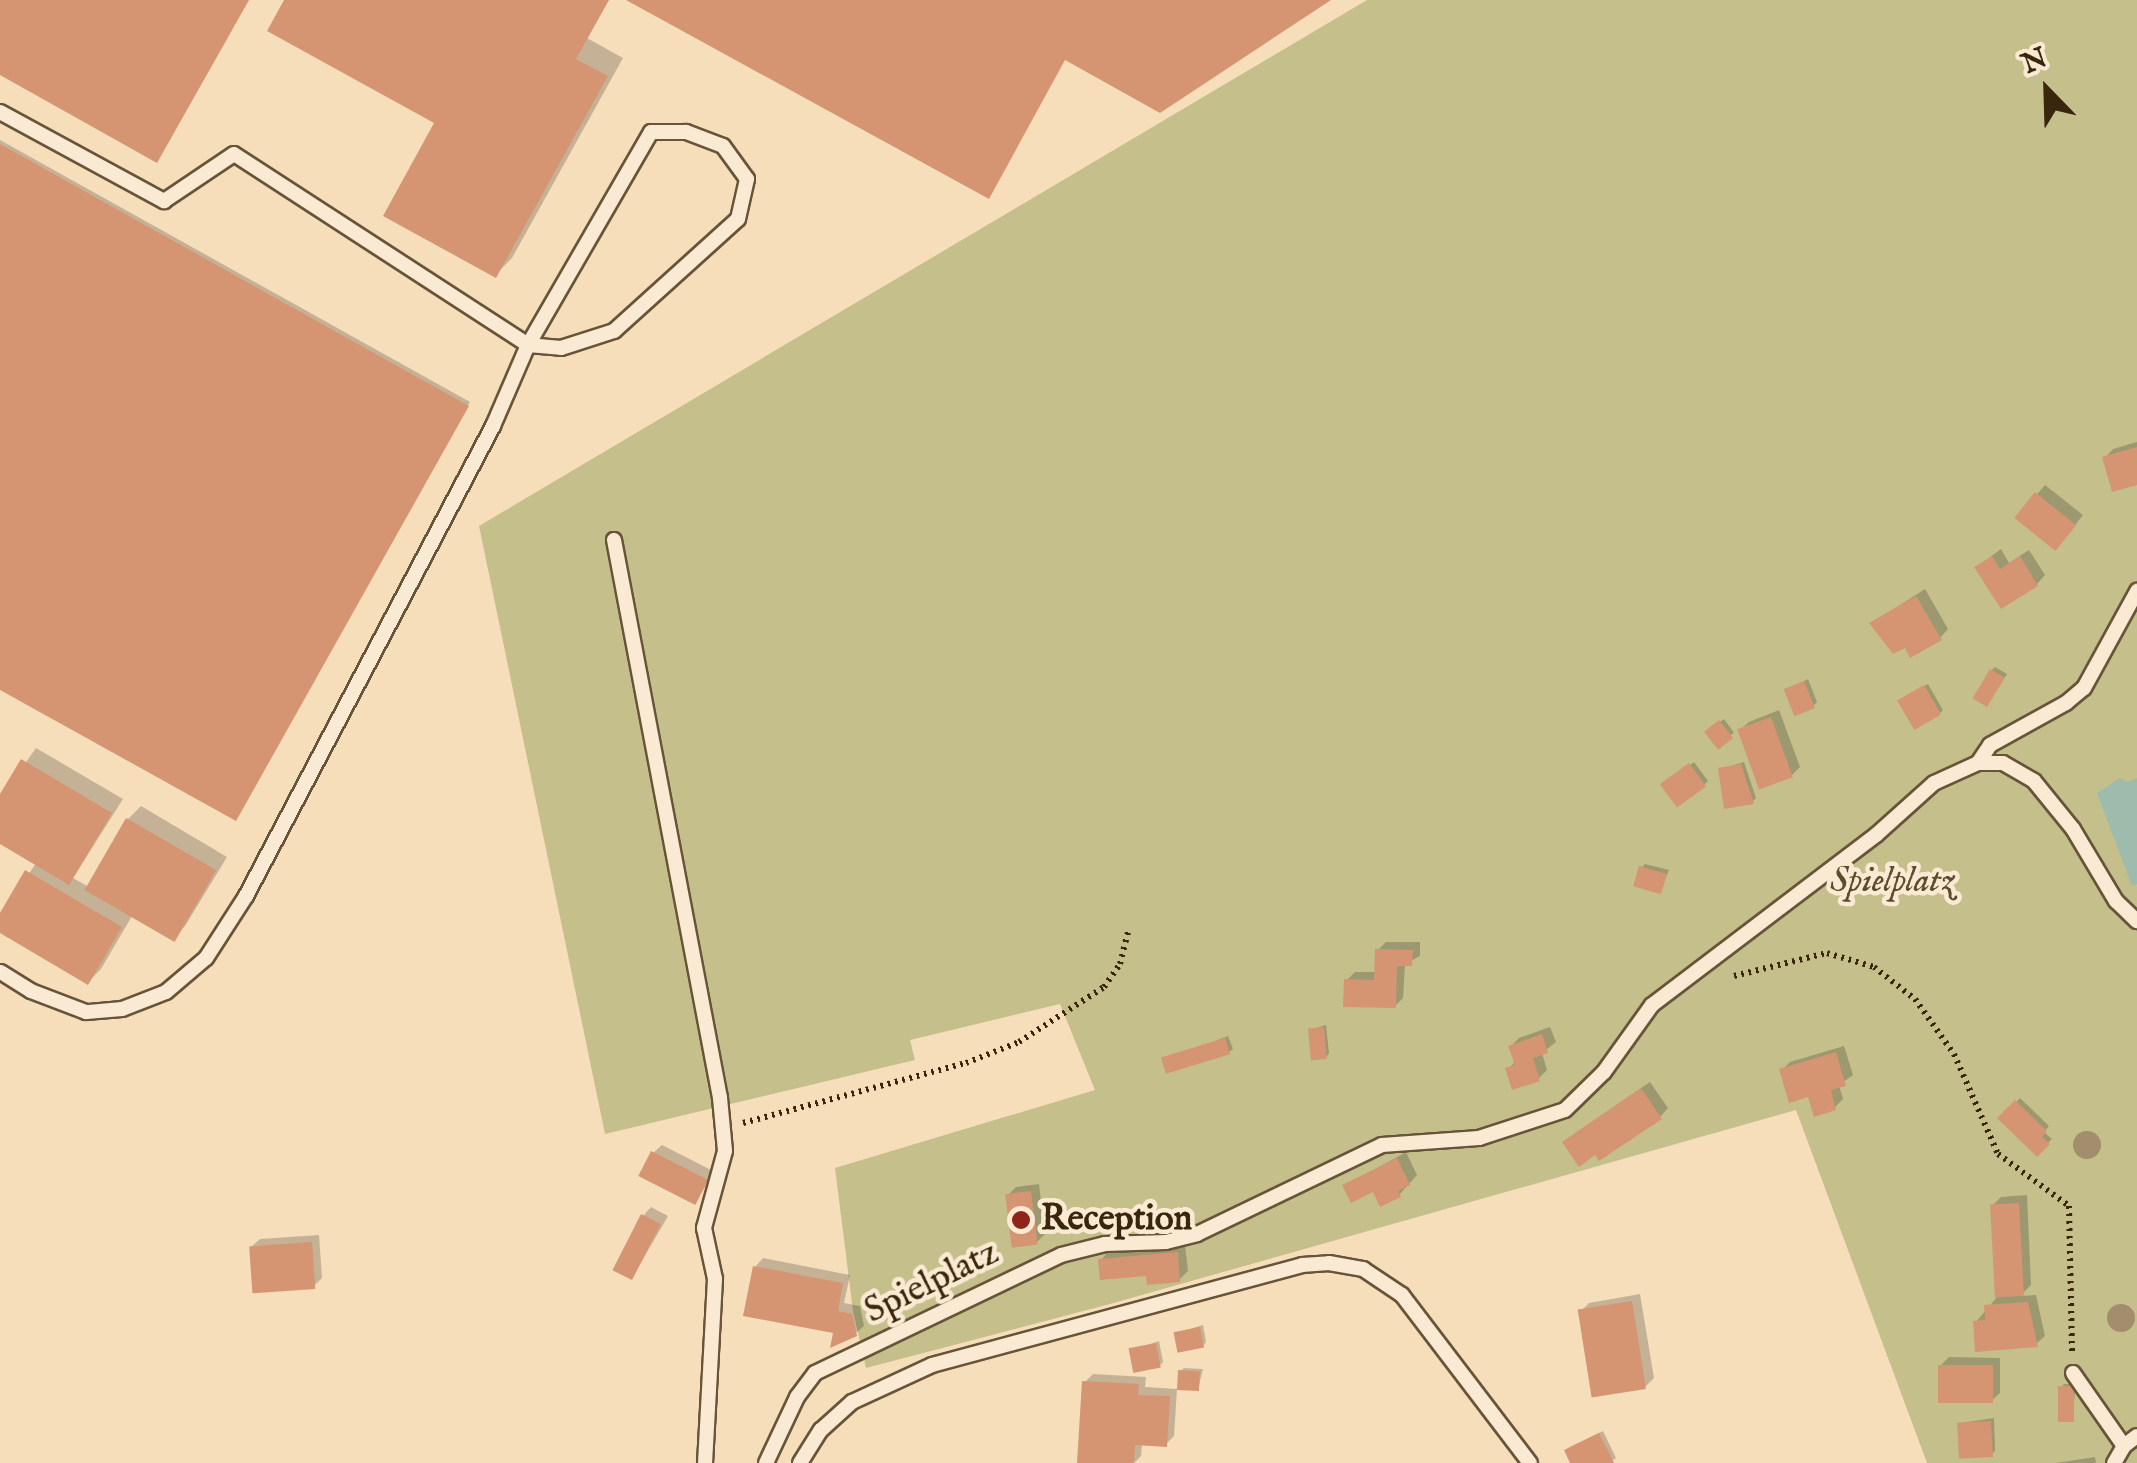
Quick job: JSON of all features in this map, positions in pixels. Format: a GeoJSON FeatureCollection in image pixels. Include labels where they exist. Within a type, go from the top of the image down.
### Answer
{"type":"FeatureCollection","features":[{"type":"Feature","properties":{"kind":"lane"},"geometry":{"type":"LineString","coordinates":[[0,112],[164,201],[234,154],[528,345],[561,348],[614,332],[738,220],[747,179],[722,146],[686,132],[652,132],[528,345],[493,426],[246,896],[206,958],[166,992],[122,1009],[86,1012],[32,991],[0,972]]}},
{"type":"Feature","properties":{"kind":"lane"},"geometry":{"type":"LineString","coordinates":[[614,540],[723,1129],[722,1173],[704,1228],[715,1279],[704,1463]]}},
{"type":"Feature","properties":{"kind":"lane","name":"Spielplatz"},"geometry":{"type":"LineString","coordinates":[[766,1463],[797,1397],[815,1372],[1061,1255],[1105,1244],[1166,1242],[1197,1234],[1382,1145],[1479,1138],[1566,1110],[1604,1072],[1652,1004],[1876,836],[1934,783],[1978,763],[1990,746],[2066,703],[2084,688],[2137,592]]}},
{"type":"Feature","properties":{"kind":"lane"},"geometry":{"type":"LineString","coordinates":[[1978,763],[2003,763],[2034,780],[2073,828],[2116,901],[2137,921]]}},
{"type":"Feature","properties":{"kind":"lane"},"geometry":{"type":"LineString","coordinates":[[800,1463],[821,1430],[852,1402],[932,1365],[1302,1265],[1329,1262],[1363,1269],[1402,1295],[1530,1463]]}},
{"type":"Feature","properties":{"kind":"lane"},"geometry":{"type":"LineString","coordinates":[[2073,1373],[2131,1441],[2114,1463]]}},
{"type":"Feature","properties":{"kind":"path"},"geometry":{"type":"LineString","coordinates":[[723,1129],[966,1063],[1018,1042],[1104,986],[1120,964],[1128,932]]}},
{"type":"Feature","properties":{"kind":"path"},"geometry":{"type":"LineString","coordinates":[[1727,979],[1827,953],[1874,967],[1915,999],[1954,1054],[1998,1154],[2068,1206],[2073,1373]]}},
{"type":"Feature","properties":{"kind":"green space"},"geometry":{"type":"Polygon","coordinates":[[[1367,0],[2137,0],[2137,1463],[1927,1463],[1796,1110],[1110,1304],[866,1368],[853,1311],[835,1168],[1095,1090],[1060,1004],[910,1040],[915,1060],[605,1134],[479,526],[1367,0]]]}},
{"type":"Feature","properties":{"kind":"shaded area"},"geometry":{"type":"Polygon","coordinates":[[[2120,778],[2128,782],[2137,778],[2137,884],[2132,886],[2097,793],[2120,778]]]}},
{"type":"Feature","properties":{"kind":"building"},"geometry":{"type":"Polygon","coordinates":[[[0,0],[249,0],[157,163],[0,75],[0,0]]]}},
{"type":"Feature","properties":{"kind":"building"},"geometry":{"type":"Polygon","coordinates":[[[284,0],[609,0],[576,59],[608,76],[496,278],[383,216],[434,123],[267,31],[284,0]]]}},
{"type":"Feature","properties":{"kind":"building"},"geometry":{"type":"Polygon","coordinates":[[[626,0],[1331,0],[1160,113],[1065,60],[989,199],[626,0]]]}},
{"type":"Feature","properties":{"kind":"building"},"geometry":{"type":"Polygon","coordinates":[[[0,144],[469,406],[236,821],[0,690],[0,144]]]}},
{"type":"Feature","properties":{"kind":"building"},"geometry":{"type":"Polygon","coordinates":[[[2137,447],[2137,485],[2112,492],[2102,457],[2137,447]]]}},
{"type":"Feature","properties":{"kind":"building"},"geometry":{"type":"Polygon","coordinates":[[[2035,492],[2076,525],[2055,551],[2014,518],[2035,492]]]}},
{"type":"Feature","properties":{"kind":"building"},"geometry":{"type":"Polygon","coordinates":[[[1992,556],[2000,569],[2020,556],[2038,586],[2001,609],[1974,567],[1992,556]]]}},
{"type":"Feature","properties":{"kind":"building"},"geometry":{"type":"Polygon","coordinates":[[[1916,596],[1942,640],[1910,658],[1905,648],[1893,654],[1869,623],[1916,596]]]}},
{"type":"Feature","properties":{"kind":"building"},"geometry":{"type":"Polygon","coordinates":[[[1990,669],[2005,678],[1987,707],[1972,698],[1990,669]]]}},
{"type":"Feature","properties":{"kind":"building"},"geometry":{"type":"Polygon","coordinates":[[[1804,681],[1815,708],[1794,716],[1784,689],[1804,681]]]}},
{"type":"Feature","properties":{"kind":"building"},"geometry":{"type":"Polygon","coordinates":[[[1924,685],[1941,714],[1914,730],[1897,700],[1924,685]]]}},
{"type":"Feature","properties":{"kind":"building"},"geometry":{"type":"Polygon","coordinates":[[[1771,717],[1793,777],[1759,789],[1737,729],[1771,717]]]}},
{"type":"Feature","properties":{"kind":"building"},"geometry":{"type":"Polygon","coordinates":[[[1719,720],[1733,738],[1718,750],[1704,732],[1719,720]]]}},
{"type":"Feature","properties":{"kind":"building"},"geometry":{"type":"Polygon","coordinates":[[[21,759],[112,813],[69,885],[0,844],[0,794],[21,759]]]}},
{"type":"Feature","properties":{"kind":"building"},"geometry":{"type":"Polygon","coordinates":[[[1689,763],[1706,786],[1677,808],[1660,784],[1689,763]]]}},
{"type":"Feature","properties":{"kind":"building"},"geometry":{"type":"Polygon","coordinates":[[[1741,764],[1754,804],[1724,809],[1718,768],[1741,764]]]}},
{"type":"Feature","properties":{"kind":"building"},"geometry":{"type":"Polygon","coordinates":[[[126,818],[216,870],[175,942],[84,890],[126,818]]]}},
{"type":"Feature","properties":{"kind":"building"},"geometry":{"type":"Polygon","coordinates":[[[1639,866],[1667,874],[1661,894],[1633,886],[1639,866]]]}},
{"type":"Feature","properties":{"kind":"building"},"geometry":{"type":"Polygon","coordinates":[[[25,870],[122,927],[88,985],[0,933],[0,913],[25,870]]]}},
{"type":"Feature","properties":{"kind":"building"},"geometry":{"type":"Polygon","coordinates":[[[1375,949],[1413,950],[1412,966],[1397,966],[1396,1008],[1343,1007],[1344,979],[1374,980],[1375,949]]]}},
{"type":"Feature","properties":{"kind":"building"},"geometry":{"type":"Polygon","coordinates":[[[1324,1027],[1327,1059],[1311,1060],[1308,1028],[1324,1027]]]}},
{"type":"Feature","properties":{"kind":"building"},"geometry":{"type":"Polygon","coordinates":[[[1542,1034],[1548,1053],[1533,1058],[1540,1081],[1512,1090],[1505,1068],[1515,1065],[1508,1046],[1542,1034]]]}},
{"type":"Feature","properties":{"kind":"building"},"geometry":{"type":"Polygon","coordinates":[[[1225,1038],[1230,1054],[1166,1074],[1161,1058],[1225,1038]]]}},
{"type":"Feature","properties":{"kind":"building"},"geometry":{"type":"Polygon","coordinates":[[[1836,1052],[1846,1086],[1831,1090],[1836,1110],[1814,1117],[1808,1097],[1789,1103],[1779,1069],[1836,1052]]]}},
{"type":"Feature","properties":{"kind":"building"},"geometry":{"type":"Polygon","coordinates":[[[1641,1088],[1662,1119],[1599,1161],[1595,1155],[1579,1167],[1562,1142],[1641,1088]]]}},
{"type":"Feature","properties":{"kind":"building"},"geometry":{"type":"Polygon","coordinates":[[[2015,1100],[2047,1131],[2042,1137],[2050,1144],[2037,1157],[1997,1118],[2015,1100]]]}},
{"type":"Feature","properties":{"kind":"building"},"geometry":{"type":"Polygon","coordinates":[[[651,1151],[708,1180],[695,1205],[638,1176],[651,1151]]]}},
{"type":"Feature","properties":{"kind":"building"},"geometry":{"type":"Polygon","coordinates":[[[1397,1158],[1410,1185],[1398,1191],[1401,1197],[1380,1207],[1373,1192],[1351,1203],[1342,1185],[1397,1158]]]}},
{"type":"Feature","properties":{"kind":"building","name":"Reception"},"geometry":{"type":"Polygon","coordinates":[[[1031,1191],[1038,1245],[1012,1248],[1005,1194],[1031,1191]]]}},
{"type":"Feature","properties":{"kind":"building"},"geometry":{"type":"Polygon","coordinates":[[[2019,1203],[2024,1296],[1995,1297],[1990,1205],[2019,1203]]]}},
{"type":"Feature","properties":{"kind":"building"},"geometry":{"type":"Polygon","coordinates":[[[641,1214],[661,1224],[632,1280],[612,1270],[641,1214]]]}},
{"type":"Feature","properties":{"kind":"building"},"geometry":{"type":"Polygon","coordinates":[[[312,1242],[315,1289],[252,1293],[249,1246],[312,1242]]]}},
{"type":"Feature","properties":{"kind":"building"},"geometry":{"type":"Polygon","coordinates":[[[1178,1252],[1180,1282],[1147,1285],[1146,1276],[1100,1280],[1098,1259],[1178,1252]]]}},
{"type":"Feature","properties":{"kind":"building"},"geometry":{"type":"Polygon","coordinates":[[[753,1266],[843,1283],[838,1311],[852,1314],[857,1336],[830,1348],[833,1333],[743,1316],[753,1266]]]}},
{"type":"Feature","properties":{"kind":"building"},"geometry":{"type":"Polygon","coordinates":[[[1632,1301],[1646,1389],[1592,1398],[1578,1310],[1632,1301]]]}},
{"type":"Feature","properties":{"kind":"building"},"geometry":{"type":"Polygon","coordinates":[[[2028,1302],[2038,1347],[1975,1352],[1973,1321],[1985,1320],[1984,1305],[2028,1302]]]}},
{"type":"Feature","properties":{"kind":"building"},"geometry":{"type":"Polygon","coordinates":[[[1200,1327],[1204,1348],[1178,1353],[1173,1332],[1200,1327]]]}},
{"type":"Feature","properties":{"kind":"building"},"geometry":{"type":"Polygon","coordinates":[[[1156,1343],[1161,1368],[1133,1373],[1129,1348],[1156,1343]]]}},
{"type":"Feature","properties":{"kind":"building"},"geometry":{"type":"Polygon","coordinates":[[[1938,1365],[1993,1365],[1993,1403],[1938,1403],[1938,1365]]]}},
{"type":"Feature","properties":{"kind":"building"},"geometry":{"type":"Polygon","coordinates":[[[1178,1370],[1200,1371],[1199,1391],[1177,1390],[1178,1370]]]}},
{"type":"Feature","properties":{"kind":"building"},"geometry":{"type":"Polygon","coordinates":[[[1082,1381],[1139,1384],[1138,1395],[1170,1396],[1167,1447],[1135,1445],[1134,1463],[1077,1463],[1082,1381]]]}},
{"type":"Feature","properties":{"kind":"building"},"geometry":{"type":"Polygon","coordinates":[[[2058,1386],[2074,1386],[2074,1422],[2058,1422],[2058,1386]]]}},
{"type":"Feature","properties":{"kind":"building"},"geometry":{"type":"Polygon","coordinates":[[[1991,1421],[1993,1457],[1959,1459],[1957,1423],[1991,1421]]]}},
{"type":"Feature","properties":{"kind":"building"},"geometry":{"type":"Polygon","coordinates":[[[1599,1433],[1614,1463],[1570,1463],[1564,1450],[1599,1433]]]}},
{"type":"Feature","properties":{"kind":"place","name":"Reception"},"geometry":{"type":"Point","coordinates":[1021,1220]}}]}
